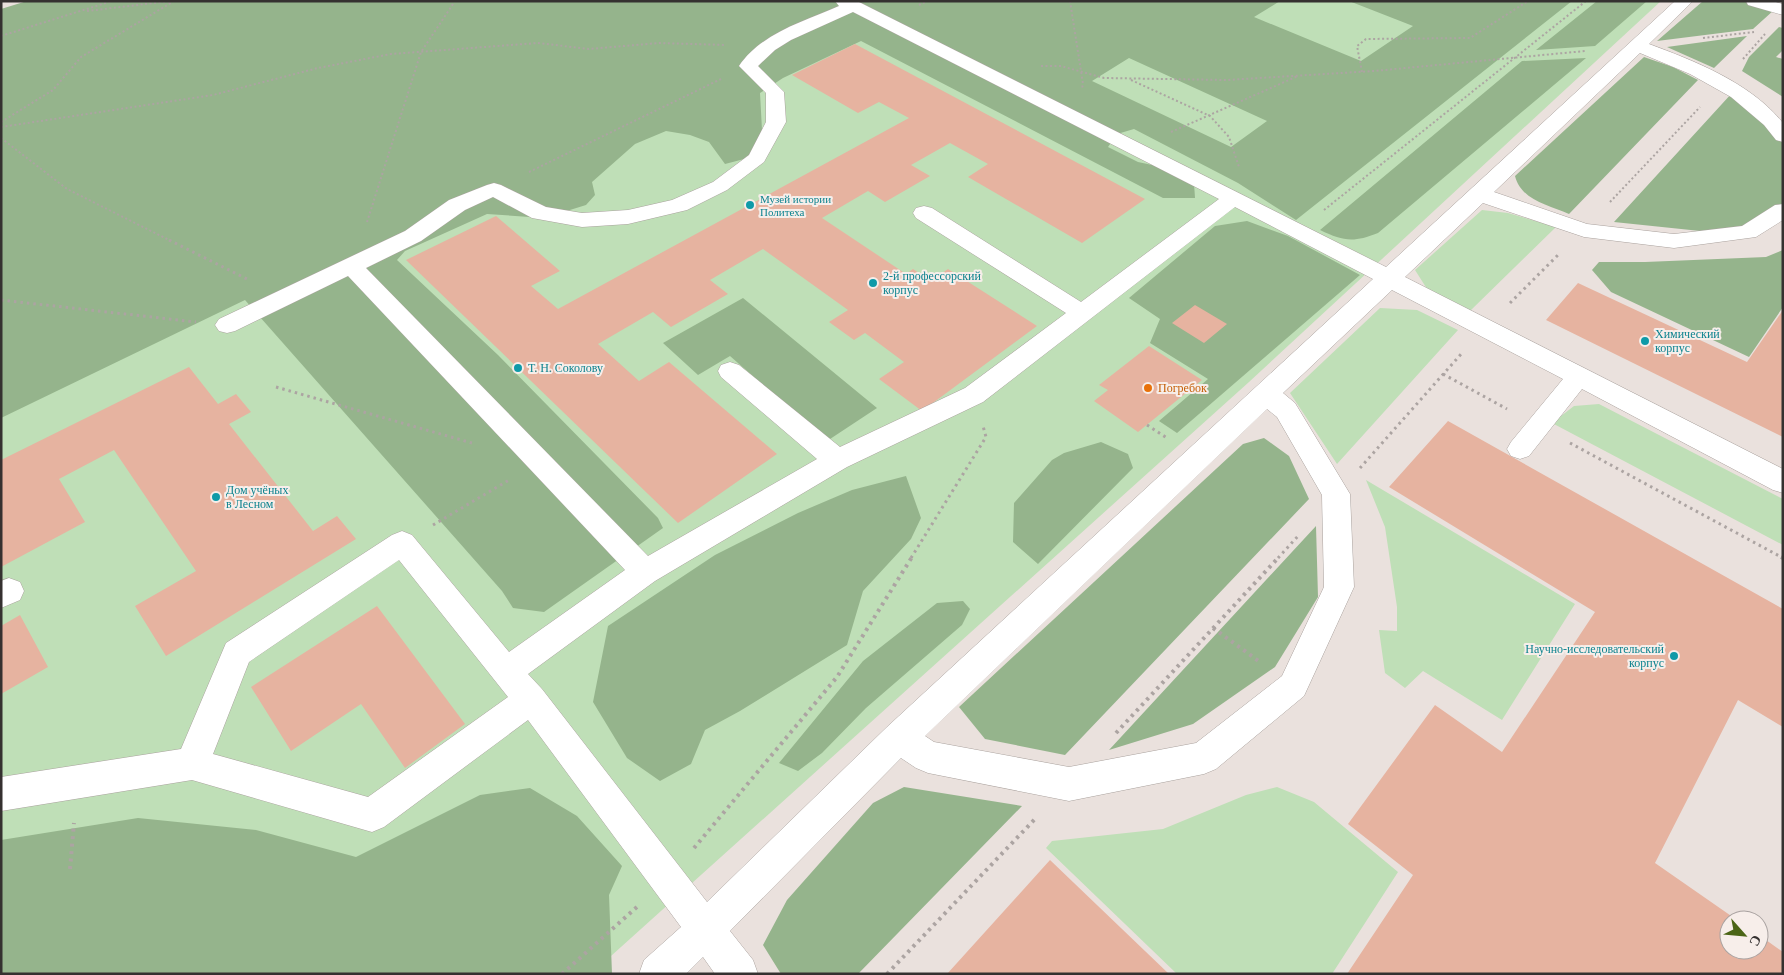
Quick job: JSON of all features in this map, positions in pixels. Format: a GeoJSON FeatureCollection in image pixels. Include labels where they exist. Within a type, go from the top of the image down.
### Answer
{"type":"FeatureCollection","features":[{"type":"Feature","properties":{"kind":"lane"},"geometry":{"type":"LineString","coordinates":[[658,974],[704,931],[898,738],[1685,1]]}},
{"type":"Feature","properties":{"kind":"lane"},"geometry":{"type":"LineString","coordinates":[[1754,1],[1783,10]]}},
{"type":"Feature","properties":{"kind":"lane"},"geometry":{"type":"LineString","coordinates":[[227,326],[413,236],[457,205],[494,189],[540,213],[582,220],[628,217],[679,204],[720,186],[757,158],[776,122],[774,92],[748,66],[769,46],[785,36],[848,4],[1234,198],[1296,232],[1485,327],[1783,482]]}},
{"type":"Feature","properties":{"kind":"lane"},"geometry":{"type":"LineString","coordinates":[[1637,46],[1722,83],[1774,122],[1783,136]]}},
{"type":"Feature","properties":{"kind":"lane"},"geometry":{"type":"LineString","coordinates":[[1479,194],[1584,230],[1674,241],[1748,232],[1783,210]]}},
{"type":"Feature","properties":{"kind":"lane"},"geometry":{"type":"LineString","coordinates":[[506,672],[645,572],[837,460],[974,395],[1234,198]]}},
{"type":"Feature","properties":{"kind":"lane"},"geometry":{"type":"LineString","coordinates":[[924,213],[1082,313]]}},
{"type":"Feature","properties":{"kind":"lane"},"geometry":{"type":"LineString","coordinates":[[352,267],[645,572]]}},
{"type":"Feature","properties":{"kind":"lane"},"geometry":{"type":"LineString","coordinates":[[730,371],[837,460]]}},
{"type":"Feature","properties":{"kind":"lane"},"geometry":{"type":"LineString","coordinates":[[1520,448],[1579,376]]}},
{"type":"Feature","properties":{"kind":"lane"},"geometry":{"type":"LineString","coordinates":[[898,738],[928,757],[1069,784],[1204,758],[1293,686],[1339,587],[1336,494],[1286,410],[1266,393]]}},
{"type":"Feature","properties":{"kind":"lane"},"geometry":{"type":"LineString","coordinates":[[192,764],[237,652],[402,543],[506,672],[531,699],[668,878],[704,931],[739,974]]}},
{"type":"Feature","properties":{"kind":"lane"},"geometry":{"type":"LineString","coordinates":[[1,794],[192,764],[372,815],[531,699]]}},
{"type":"Feature","properties":{"kind":"path"},"geometry":{"type":"LineString","coordinates":[[1,36],[112,1]]}},
{"type":"Feature","properties":{"kind":"path"},"geometry":{"type":"LineString","coordinates":[[78,12],[172,1]]}},
{"type":"Feature","properties":{"kind":"path"},"geometry":{"type":"LineString","coordinates":[[1,122],[53,90],[81,57],[172,1]]}},
{"type":"Feature","properties":{"kind":"path"},"geometry":{"type":"LineString","coordinates":[[352,267],[422,52],[455,1]]}},
{"type":"Feature","properties":{"kind":"path"},"geometry":{"type":"LineString","coordinates":[[1070,1],[1083,84],[1073,117]]}},
{"type":"Feature","properties":{"kind":"path"},"geometry":{"type":"LineString","coordinates":[[1362,72],[1358,46],[1366,39],[1470,38],[1528,1]]}},
{"type":"Feature","properties":{"kind":"path"},"geometry":{"type":"LineString","coordinates":[[1296,232],[1586,1]]}},
{"type":"Feature","properties":{"kind":"path"},"geometry":{"type":"LineString","coordinates":[[1115,735],[1336,494],[1485,327],[1584,230],[1722,83],[1768,30]]}},
{"type":"Feature","properties":{"kind":"path"},"geometry":{"type":"LineString","coordinates":[[1,127],[212,95],[318,68],[390,54],[538,43],[589,49],[659,44],[769,46]]}},
{"type":"Feature","properties":{"kind":"path"},"geometry":{"type":"LineString","coordinates":[[1032,65],[1061,66],[1104,78],[1227,80],[1362,72],[1516,57]]}},
{"type":"Feature","properties":{"kind":"path"},"geometry":{"type":"LineString","coordinates":[[494,189],[748,66]]}},
{"type":"Feature","properties":{"kind":"path"},"geometry":{"type":"LineString","coordinates":[[1134,148],[1300,75]]}},
{"type":"Feature","properties":{"kind":"path"},"geometry":{"type":"LineString","coordinates":[[1128,78],[1210,116],[1229,137],[1241,172],[1234,198]]}},
{"type":"Feature","properties":{"kind":"path"},"geometry":{"type":"LineString","coordinates":[[1,138],[67,189],[284,298]]}},
{"type":"Feature","properties":{"kind":"path"},"geometry":{"type":"LineString","coordinates":[[1,300],[227,326]]}},
{"type":"Feature","properties":{"kind":"path"},"geometry":{"type":"LineString","coordinates":[[1443,374],[1783,558]]}},
{"type":"Feature","properties":{"kind":"path"},"geometry":{"type":"LineString","coordinates":[[276,387],[474,444]]}},
{"type":"Feature","properties":{"kind":"path"},"geometry":{"type":"LineString","coordinates":[[562,974],[668,878],[837,677],[986,437],[974,395]]}},
{"type":"Feature","properties":{"kind":"path"},"geometry":{"type":"LineString","coordinates":[[402,543],[540,462]]}},
{"type":"Feature","properties":{"kind":"path"},"geometry":{"type":"LineString","coordinates":[[1213,628],[1260,662]]}},
{"type":"Feature","properties":{"kind":"path"},"geometry":{"type":"LineString","coordinates":[[886,974],[1069,784]]}},
{"type":"Feature","properties":{"kind":"green space"},"geometry":{"type":"Polygon","coordinates":[[[27,1],[1280,1],[1254,17],[1361,61],[1413,26],[1349,1],[1572,1],[1296,220],[1238,183],[1134,129],[1117,134],[1108,147],[1138,162],[1171,169],[1194,183],[1195,198],[1163,198],[861,41],[783,78],[760,93],[762,130],[748,158],[725,164],[709,142],[690,135],[666,131],[635,144],[592,182],[595,195],[586,205],[544,218],[487,214],[405,251],[397,260],[498,355],[658,518],[663,528],[544,612],[513,608],[502,591],[245,300],[1,418],[1,9],[27,1]],[[1129,58],[1092,81],[1231,147],[1267,121],[1129,58]]]}},
{"type":"Feature","properties":{"kind":"green space"},"geometry":{"type":"Polygon","coordinates":[[[64,1],[1661,1],[1249,382],[591,974],[1,974],[1,21],[64,1]]]}},
{"type":"Feature","properties":{"kind":"green space"},"geometry":{"type":"Polygon","coordinates":[[[1597,1],[1647,1],[1595,46],[1536,50],[1597,1]]]}},
{"type":"Feature","properties":{"kind":"green space"},"geometry":{"type":"Polygon","coordinates":[[[1703,1],[1745,1],[1774,10],[1753,29],[1657,41],[1703,1]]]}},
{"type":"Feature","properties":{"kind":"green space"},"geometry":{"type":"Polygon","coordinates":[[[1779,27],[1783,28],[1783,50],[1776,57],[1783,59],[1783,97],[1742,71],[1749,57],[1779,27]]]}},
{"type":"Feature","properties":{"kind":"green space"},"geometry":{"type":"Polygon","coordinates":[[[1747,36],[1714,68],[1667,47],[1747,36]]]}},
{"type":"Feature","properties":{"kind":"green space"},"geometry":{"type":"Polygon","coordinates":[[[1644,57],[1673,67],[1698,80],[1569,214],[1536,201],[1523,191],[1515,176],[1644,57]]]}},
{"type":"Feature","properties":{"kind":"green space"},"geometry":{"type":"Polygon","coordinates":[[[1586,58],[1378,233],[1362,238],[1348,239],[1335,237],[1320,230],[1522,61],[1586,58]]]}},
{"type":"Feature","properties":{"kind":"green space"},"geometry":{"type":"Polygon","coordinates":[[[1732,93],[1766,119],[1783,143],[1783,209],[1729,234],[1614,222],[1732,93]]]}},
{"type":"Feature","properties":{"kind":"green space"},"geometry":{"type":"Polygon","coordinates":[[[1482,210],[1508,213],[1556,227],[1470,311],[1429,292],[1415,270],[1482,210]]]}},
{"type":"Feature","properties":{"kind":"green space"},"geometry":{"type":"Polygon","coordinates":[[[1247,221],[1288,236],[1360,275],[1177,433],[1159,421],[1208,379],[1150,343],[1160,319],[1129,298],[1215,226],[1247,221]]]}},
{"type":"Feature","properties":{"kind":"green space"},"geometry":{"type":"Polygon","coordinates":[[[1783,250],[1783,307],[1749,357],[1611,292],[1592,270],[1599,262],[1766,257],[1783,250]]]}},
{"type":"Feature","properties":{"kind":"green space"},"geometry":{"type":"Polygon","coordinates":[[[743,298],[877,408],[827,441],[730,356],[698,375],[663,343],[743,298]]]}},
{"type":"Feature","properties":{"kind":"green space"},"geometry":{"type":"Polygon","coordinates":[[[1380,308],[1417,310],[1458,330],[1337,464],[1290,393],[1380,308]]]}},
{"type":"Feature","properties":{"kind":"green space"},"geometry":{"type":"Polygon","coordinates":[[[1599,404],[1783,499],[1783,545],[1552,423],[1574,406],[1599,404]]]}},
{"type":"Feature","properties":{"kind":"green space"},"geometry":{"type":"Polygon","coordinates":[[[1264,438],[1289,456],[1309,499],[1065,755],[985,739],[959,707],[1243,444],[1264,438]]]}},
{"type":"Feature","properties":{"kind":"green space"},"geometry":{"type":"Polygon","coordinates":[[[1101,442],[1128,454],[1133,468],[1038,564],[1013,542],[1014,503],[1052,460],[1064,453],[1101,442]]]}},
{"type":"Feature","properties":{"kind":"green space"},"geometry":{"type":"Polygon","coordinates":[[[906,476],[921,518],[911,539],[863,591],[847,645],[740,711],[705,730],[691,764],[660,781],[627,758],[593,702],[608,626],[715,555],[798,513],[852,490],[906,476]]]}},
{"type":"Feature","properties":{"kind":"green space"},"geometry":{"type":"Polygon","coordinates":[[[1366,480],[1575,604],[1502,720],[1423,671],[1405,688],[1385,673],[1379,630],[1397,631],[1397,607],[1385,527],[1366,480]]]}},
{"type":"Feature","properties":{"kind":"green space"},"geometry":{"type":"Polygon","coordinates":[[[1316,526],[1318,597],[1275,667],[1193,724],[1109,750],[1316,526]]]}},
{"type":"Feature","properties":{"kind":"green space"},"geometry":{"type":"Polygon","coordinates":[[[963,601],[970,609],[962,625],[866,708],[822,753],[798,771],[779,763],[863,661],[937,603],[963,601]]]}},
{"type":"Feature","properties":{"kind":"green space"},"geometry":{"type":"Polygon","coordinates":[[[904,787],[1022,806],[858,974],[781,974],[763,945],[787,900],[873,803],[904,787]]]}},
{"type":"Feature","properties":{"kind":"green space"},"geometry":{"type":"Polygon","coordinates":[[[1277,787],[1314,802],[1398,872],[1332,974],[1177,974],[1046,848],[1052,841],[1163,829],[1246,795],[1277,787]]]}},
{"type":"Feature","properties":{"kind":"green space"},"geometry":{"type":"Polygon","coordinates":[[[530,788],[577,816],[622,866],[609,895],[612,974],[1,974],[1,840],[138,818],[256,830],[356,857],[480,795],[530,788]]]}},
{"type":"Feature","properties":{"kind":"building","name":"2-й профессорский корпус"},"geometry":{"type":"Polygon","coordinates":[[[855,44],[1145,199],[1082,243],[968,177],[988,164],[950,143],[911,165],[930,176],[885,202],[868,191],[822,218],[906,274],[913,269],[931,281],[948,269],[1037,326],[922,411],[879,379],[904,362],[865,333],[854,340],[829,322],[848,310],[763,249],[710,280],[728,294],[671,327],[653,312],[598,344],[639,381],[669,362],[777,454],[678,523],[406,260],[496,216],[560,271],[531,286],[558,309],[909,118],[879,102],[858,113],[792,75],[855,44]]]}},
{"type":"Feature","properties":{"kind":"building","name":"Химический корпус"},"geometry":{"type":"Polygon","coordinates":[[[1578,283],[1747,362],[1783,310],[1783,437],[1546,320],[1578,283]]]}},
{"type":"Feature","properties":{"kind":"building"},"geometry":{"type":"Polygon","coordinates":[[[1195,305],[1227,324],[1204,343],[1172,323],[1195,305]]]}},
{"type":"Feature","properties":{"kind":"building","name":"Погребок"},"geometry":{"type":"Polygon","coordinates":[[[1149,346],[1202,380],[1138,432],[1094,401],[1108,390],[1099,385],[1149,346]]]}},
{"type":"Feature","properties":{"kind":"building","name":"Дом учёных в Лесном"},"geometry":{"type":"Polygon","coordinates":[[[189,367],[218,404],[236,394],[251,412],[229,424],[313,531],[337,516],[356,539],[166,656],[135,606],[196,571],[114,450],[59,479],[85,522],[1,567],[1,460],[189,367]]]}},
{"type":"Feature","properties":{"kind":"building","name":"Научно-исследовательский корпус"},"geometry":{"type":"Polygon","coordinates":[[[1448,421],[1783,609],[1783,727],[1738,700],[1655,863],[1723,910],[1719,910],[1719,960],[1769,960],[1769,942],[1783,952],[1783,974],[1347,974],[1413,875],[1348,824],[1435,705],[1502,752],[1595,612],[1389,487],[1448,421]]]}},
{"type":"Feature","properties":{"kind":"building"},"geometry":{"type":"Polygon","coordinates":[[[377,606],[465,724],[405,768],[361,704],[291,751],[251,687],[377,606]]]}},
{"type":"Feature","properties":{"kind":"building"},"geometry":{"type":"Polygon","coordinates":[[[20,615],[48,667],[1,694],[1,626],[20,615]]]}},
{"type":"Feature","properties":{"kind":"building"},"geometry":{"type":"Polygon","coordinates":[[[1050,860],[1169,974],[947,974],[1050,860]]]}},
{"type":"Feature","properties":{"kind":"place","name":"Музей истории Политеха"},"geometry":{"type":"Point","coordinates":[750,205]}},
{"type":"Feature","properties":{"kind":"place","name":"2-й профессорский корпус"},"geometry":{"type":"Point","coordinates":[873,283]}},
{"type":"Feature","properties":{"kind":"place","name":"Химический корпус"},"geometry":{"type":"Point","coordinates":[1645,341]}},
{"type":"Feature","properties":{"kind":"place","name":"Т. Н. Соколову"},"geometry":{"type":"Point","coordinates":[518,368]}},
{"type":"Feature","properties":{"kind":"place","name":"Погребок"},"geometry":{"type":"Point","coordinates":[1148,388]}},
{"type":"Feature","properties":{"kind":"place","name":"Дом учёных в Лесном"},"geometry":{"type":"Point","coordinates":[216,497]}},
{"type":"Feature","properties":{"kind":"place","name":"Научно-исследовательский корпус"},"geometry":{"type":"Point","coordinates":[1674,656]}}]}
